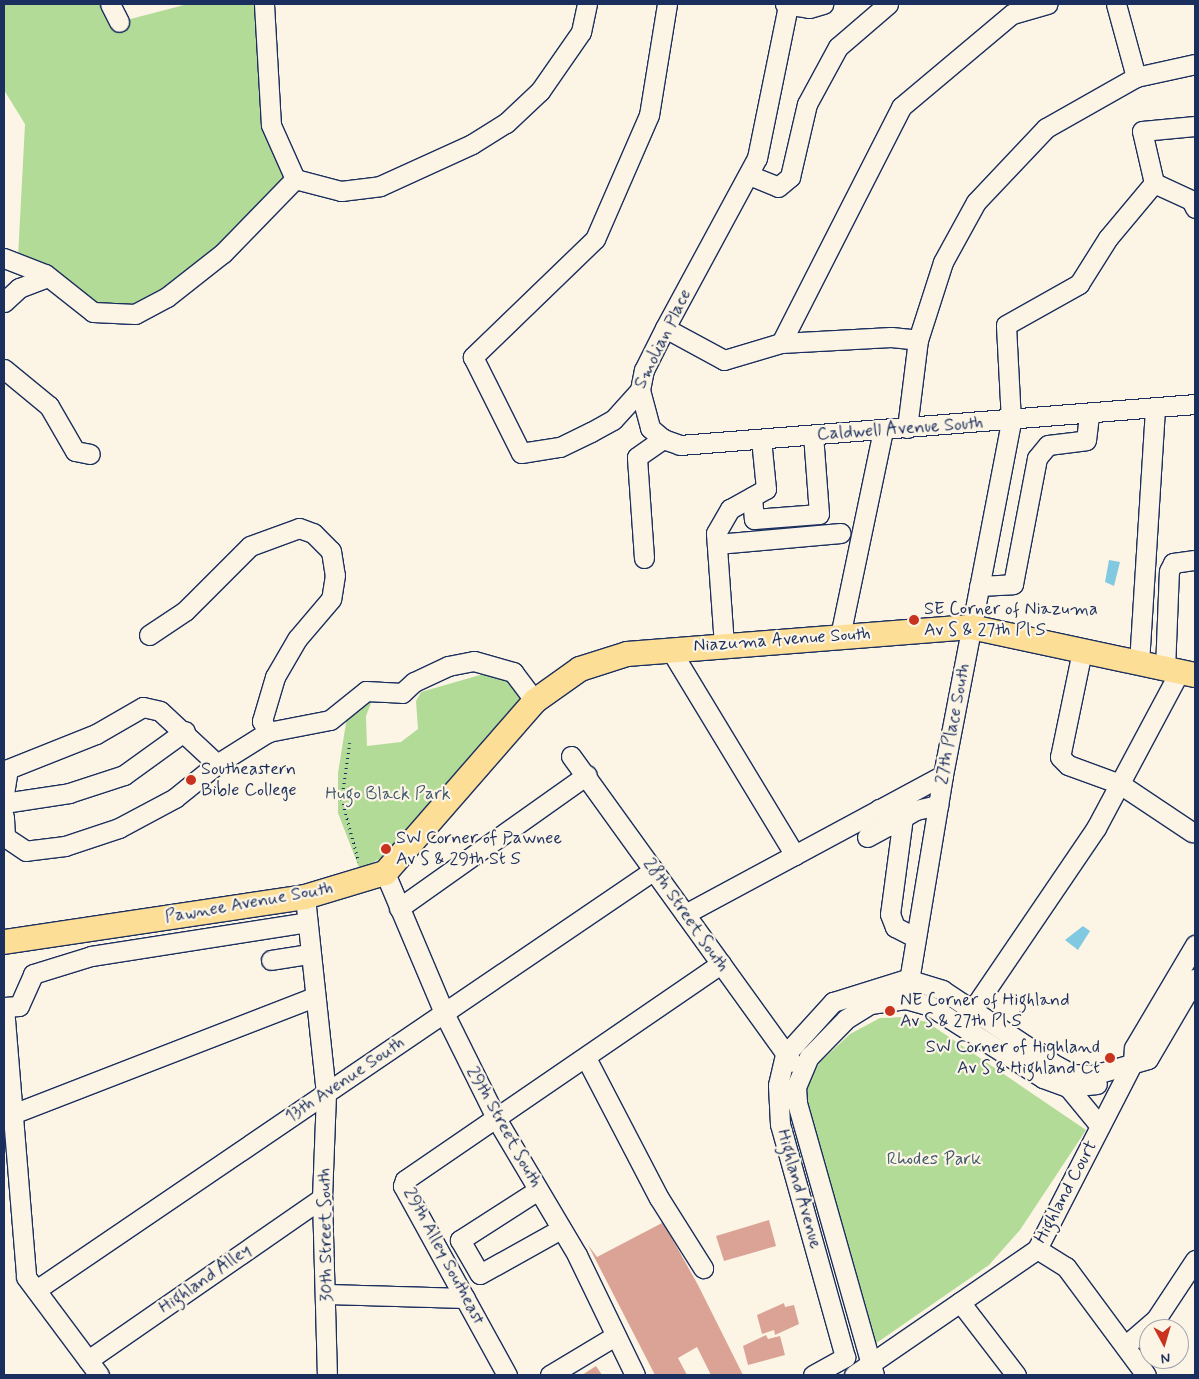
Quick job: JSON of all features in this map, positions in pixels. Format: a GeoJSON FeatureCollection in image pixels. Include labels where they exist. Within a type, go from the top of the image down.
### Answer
{"type":"FeatureCollection","features":[{"type":"Feature","properties":{"kind":"main road","name":"Niazuma Avenue South"},"geometry":{"type":"LineString","coordinates":[[535,701],[580,669],[628,654],[840,636],[971,628],[1180,671]]}},
{"type":"Feature","properties":{"kind":"main road"},"geometry":{"type":"LineString","coordinates":[[385,874],[535,701]]}},
{"type":"Feature","properties":{"kind":"main road","name":"Pawnee Avenue South"},"geometry":{"type":"LineString","coordinates":[[4,942],[305,897],[385,874]]}},
{"type":"Feature","properties":{"kind":"street"},"geometry":{"type":"LineString","coordinates":[[110,4],[119,22]]}},
{"type":"Feature","properties":{"kind":"street"},"geometry":{"type":"LineString","coordinates":[[264,4],[272,125],[295,179]]}},
{"type":"Feature","properties":{"kind":"street"},"geometry":{"type":"LineString","coordinates":[[295,179],[341,191],[380,186],[472,144],[506,123],[540,91],[581,32],[586,4]]}},
{"type":"Feature","properties":{"kind":"street","name":"Smolian Place"},"geometry":{"type":"LineString","coordinates":[[667,4],[649,115],[595,239],[473,357],[521,453],[560,447],[591,432],[613,420],[640,390],[644,370],[665,328],[749,175],[768,122],[786,5]]}},
{"type":"Feature","properties":{"kind":"street"},"geometry":{"type":"LineString","coordinates":[[786,5],[823,4]]}},
{"type":"Feature","properties":{"kind":"street"},"geometry":{"type":"LineString","coordinates":[[749,175],[778,187],[790,177],[807,104],[834,55],[847,36],[888,4]]}},
{"type":"Feature","properties":{"kind":"street"},"geometry":{"type":"LineString","coordinates":[[781,343],[901,107],[1012,14],[1048,4]]}},
{"type":"Feature","properties":{"kind":"street"},"geometry":{"type":"LineString","coordinates":[[1116,4],[1136,76]]}},
{"type":"Feature","properties":{"kind":"street"},"geometry":{"type":"LineString","coordinates":[[907,428],[918,340],[942,262],[976,202],[1046,128],[1136,76],[1195,64]]}},
{"type":"Feature","properties":{"kind":"street"},"geometry":{"type":"LineString","coordinates":[[1195,126],[1142,131],[1154,183],[1191,200],[1195,208]]}},
{"type":"Feature","properties":{"kind":"street"},"geometry":{"type":"LineString","coordinates":[[4,258],[48,277],[92,312],[135,314],[167,298],[224,254],[295,179]]}},
{"type":"Feature","properties":{"kind":"street","name":"27th Place South"},"geometry":{"type":"LineString","coordinates":[[906,999],[907,979],[943,775],[1011,421],[1006,325],[1079,284],[1108,238],[1154,183]]}},
{"type":"Feature","properties":{"kind":"street"},"geometry":{"type":"LineString","coordinates":[[4,302],[20,288],[48,277]]}},
{"type":"Feature","properties":{"kind":"street"},"geometry":{"type":"LineString","coordinates":[[665,328],[724,360],[781,343],[918,340]]}},
{"type":"Feature","properties":{"kind":"street"},"geometry":{"type":"LineString","coordinates":[[4,369],[50,406],[75,451],[90,454]]}},
{"type":"Feature","properties":{"kind":"street"},"geometry":{"type":"LineString","coordinates":[[640,390],[650,428],[663,440],[637,457],[644,558]]}},
{"type":"Feature","properties":{"kind":"street","name":"Caldwell Avenue South"},"geometry":{"type":"LineString","coordinates":[[663,440],[680,445],[1011,421],[1195,404]]}},
{"type":"Feature","properties":{"kind":"street"},"geometry":{"type":"LineString","coordinates":[[1139,663],[1155,408]]}},
{"type":"Feature","properties":{"kind":"street"},"geometry":{"type":"LineString","coordinates":[[979,586],[1013,584],[1037,458],[1048,445],[1086,440],[1088,414]]}},
{"type":"Feature","properties":{"kind":"street"},"geometry":{"type":"LineString","coordinates":[[840,636],[883,430]]}},
{"type":"Feature","properties":{"kind":"street"},"geometry":{"type":"LineString","coordinates":[[752,497],[754,520],[819,514],[813,435]]}},
{"type":"Feature","properties":{"kind":"street"},"geometry":{"type":"LineString","coordinates":[[724,645],[717,544],[720,520],[766,489],[762,439]]}},
{"type":"Feature","properties":{"kind":"street"},"geometry":{"type":"LineString","coordinates":[[149,635],[185,611],[250,546],[299,528],[313,533],[331,551],[335,575],[331,599],[297,639],[275,677],[265,726]]}},
{"type":"Feature","properties":{"kind":"street"},"geometry":{"type":"LineString","coordinates":[[717,544],[841,534]]}},
{"type":"Feature","properties":{"kind":"street"},"geometry":{"type":"LineString","coordinates":[[973,1010],[1069,869],[1120,784],[1180,671],[1169,572],[1174,564],[1195,560]]}},
{"type":"Feature","properties":{"kind":"street"},"geometry":{"type":"LineString","coordinates":[[670,649],[796,855]]}},
{"type":"Feature","properties":{"kind":"street"},"geometry":{"type":"LineString","coordinates":[[1082,651],[1058,750],[1068,765],[1120,784],[1192,832]]}},
{"type":"Feature","properties":{"kind":"street"},"geometry":{"type":"LineString","coordinates":[[4,816],[5,837],[26,851],[64,846],[119,828],[175,798],[265,726],[330,720],[366,691],[402,693],[414,682],[448,666],[474,661],[513,672],[535,701]]}},
{"type":"Feature","properties":{"kind":"street"},"geometry":{"type":"LineString","coordinates":[[4,794],[8,769],[96,734],[143,707],[160,711],[185,731],[217,764]]}},
{"type":"Feature","properties":{"kind":"street"},"geometry":{"type":"LineString","coordinates":[[4,802],[69,793],[124,775],[185,731]]}},
{"type":"Feature","properties":{"kind":"street","name":"28th Street South"},"geometry":{"type":"LineString","coordinates":[[571,756],[587,775],[785,1055],[802,1072]]}},
{"type":"Feature","properties":{"kind":"street"},"geometry":{"type":"LineString","coordinates":[[399,908],[587,775]]}},
{"type":"Feature","properties":{"kind":"street"},"geometry":{"type":"LineString","coordinates":[[685,914],[943,775]]}},
{"type":"Feature","properties":{"kind":"street"},"geometry":{"type":"LineString","coordinates":[[867,837],[896,822],[938,806]]}},
{"type":"Feature","properties":{"kind":"street"},"geometry":{"type":"LineString","coordinates":[[879,810],[896,822]]}},
{"type":"Feature","properties":{"kind":"street"},"geometry":{"type":"LineString","coordinates":[[896,822],[890,914],[895,927],[914,937]]}},
{"type":"Feature","properties":{"kind":"street","name":"13th Avenue South"},"geometry":{"type":"LineString","coordinates":[[36,1290],[654,870]]}},
{"type":"Feature","properties":{"kind":"street","name":"29th Street South"},"geometry":{"type":"LineString","coordinates":[[385,874],[444,1013],[497,1120],[561,1228],[635,1375]]}},
{"type":"Feature","properties":{"kind":"street","name":"30th Street South"},"geometry":{"type":"LineString","coordinates":[[305,897],[314,997],[326,1094],[322,1198],[327,1294],[328,1375]]}},
{"type":"Feature","properties":{"kind":"street"},"geometry":{"type":"LineString","coordinates":[[99,1375],[26,1277],[9,1164],[10,1115],[6,1088],[4,1007],[19,1006],[33,974],[91,956],[307,922]]}},
{"type":"Feature","properties":{"kind":"street"},"geometry":{"type":"LineString","coordinates":[[1133,1062],[1134,1048],[1195,945]]}},
{"type":"Feature","properties":{"kind":"street"},"geometry":{"type":"LineString","coordinates":[[271,960],[310,954]]}},
{"type":"Feature","properties":{"kind":"street","name":"29th Alley Southeast"},"geometry":{"type":"LineString","coordinates":[[507,1375],[403,1186],[405,1180],[497,1120],[721,964]]}},
{"type":"Feature","properties":{"kind":"street","name":"Highland Avenue"},"geometry":{"type":"LineString","coordinates":[[845,1357],[780,1124],[778,1085],[785,1055],[833,1002],[907,979],[942,990],[1072,1074],[1094,1075],[1148,1059],[1195,980]]}},
{"type":"Feature","properties":{"kind":"street"},"geometry":{"type":"LineString","coordinates":[[10,1115],[314,997]]}},
{"type":"Feature","properties":{"kind":"street","name":"Highland Avenue"},"geometry":{"type":"LineString","coordinates":[[866,1372],[797,1102],[796,1087],[809,1057],[846,1019],[870,1004],[906,999],[930,1006],[1043,1078],[1068,1087],[1107,1081],[1133,1062]]}},
{"type":"Feature","properties":{"kind":"street"},"geometry":{"type":"LineString","coordinates":[[586,1058],[658,1198],[703,1268]]}},
{"type":"Feature","properties":{"kind":"street","name":"Highland Court"},"geometry":{"type":"LineString","coordinates":[[866,1372],[960,1302],[1037,1249],[1133,1062]]}},
{"type":"Feature","properties":{"kind":"street"},"geometry":{"type":"LineString","coordinates":[[1068,1087],[1100,1126]]}},
{"type":"Feature","properties":{"kind":"street"},"geometry":{"type":"LineString","coordinates":[[538,1190],[460,1240],[480,1274],[561,1228]]}},
{"type":"Feature","properties":{"kind":"street","name":"Highland Alley"},"geometry":{"type":"LineString","coordinates":[[88,1360],[322,1198]]}},
{"type":"Feature","properties":{"kind":"street"},"geometry":{"type":"LineString","coordinates":[[1037,1249],[1066,1267],[1146,1375]]}},
{"type":"Feature","properties":{"kind":"street"},"geometry":{"type":"LineString","coordinates":[[1125,1346],[1156,1319],[1195,1260]]}},
{"type":"Feature","properties":{"kind":"street"},"geometry":{"type":"LineString","coordinates":[[327,1294],[465,1298]]}},
{"type":"Feature","properties":{"kind":"street"},"geometry":{"type":"LineString","coordinates":[[960,1302],[1016,1375]]}},
{"type":"Feature","properties":{"kind":"street"},"geometry":{"type":"LineString","coordinates":[[550,1375],[615,1336]]}},
{"type":"Feature","properties":{"kind":"street"},"geometry":{"type":"LineString","coordinates":[[813,1375],[845,1357],[866,1372]]}},
{"type":"Feature","properties":{"kind":"path"},"geometry":{"type":"LineString","coordinates":[[350,744],[342,799],[361,868]]}},
{"type":"Feature","properties":{"kind":"green space"},"geometry":{"type":"Polygon","coordinates":[[[4,4],[105,4],[119,22],[188,4],[260,4],[287,181],[161,297],[131,310],[103,311],[18,257],[25,124],[4,90],[4,4]]]}},
{"type":"Feature","properties":{"kind":"green space","name":"Hugo Black Park"},"geometry":{"type":"Polygon","coordinates":[[[480,675],[510,676],[529,703],[400,847],[360,870],[338,813],[338,773],[347,717],[373,698],[366,716],[367,746],[401,742],[418,729],[416,701],[421,692],[480,675]]]}},
{"type":"Feature","properties":{"kind":"green space","name":"Rhodes Park"},"geometry":{"type":"Polygon","coordinates":[[[904,1017],[927,1022],[1086,1130],[1020,1230],[989,1265],[875,1344],[807,1116],[805,1088],[820,1062],[850,1034],[880,1018],[904,1017]]]}},
{"type":"Feature","properties":{"kind":"water"},"geometry":{"type":"Polygon","coordinates":[[[1109,560],[1120,562],[1114,586],[1105,582],[1109,560]]]}},
{"type":"Feature","properties":{"kind":"water"},"geometry":{"type":"Polygon","coordinates":[[[1083,926],[1090,931],[1078,950],[1065,940],[1083,926]]]}},
{"type":"Feature","properties":{"kind":"building"},"geometry":{"type":"Polygon","coordinates":[[[660,1217],[698,1285],[743,1375],[711,1375],[697,1347],[678,1358],[687,1375],[655,1375],[588,1245],[597,1257],[662,1223],[660,1217]]]}},
{"type":"Feature","properties":{"kind":"building"},"geometry":{"type":"Polygon","coordinates":[[[769,1220],[776,1246],[724,1261],[716,1236],[769,1220]]]}},
{"type":"Feature","properties":{"kind":"building"},"geometry":{"type":"Polygon","coordinates":[[[784,1303],[785,1307],[794,1305],[799,1324],[775,1335],[774,1330],[762,1334],[757,1315],[784,1303]]]}},
{"type":"Feature","properties":{"kind":"building"},"geometry":{"type":"Polygon","coordinates":[[[766,1335],[768,1339],[780,1336],[785,1355],[748,1365],[743,1346],[766,1335]]]}},
{"type":"Feature","properties":{"kind":"building"},"geometry":{"type":"Polygon","coordinates":[[[596,1366],[602,1375],[582,1375],[596,1366]]]}},
{"type":"Feature","properties":{"kind":"place","name":"SE Corner of Niazuma Av S & 27th Pl S"},"geometry":{"type":"Point","coordinates":[914,620]}},
{"type":"Feature","properties":{"kind":"place","name":"Southeastern Bible College"},"geometry":{"type":"Point","coordinates":[191,780]}},
{"type":"Feature","properties":{"kind":"place","name":"SW Corner of Pawnee Av S & 29th St S"},"geometry":{"type":"Point","coordinates":[386,849]}},
{"type":"Feature","properties":{"kind":"place","name":"NE Corner of Highland Av S & 27th Pl S"},"geometry":{"type":"Point","coordinates":[890,1011]}},
{"type":"Feature","properties":{"kind":"place","name":"SW Corner of Highland Av S & Highland Ct"},"geometry":{"type":"Point","coordinates":[1110,1058]}}]}
